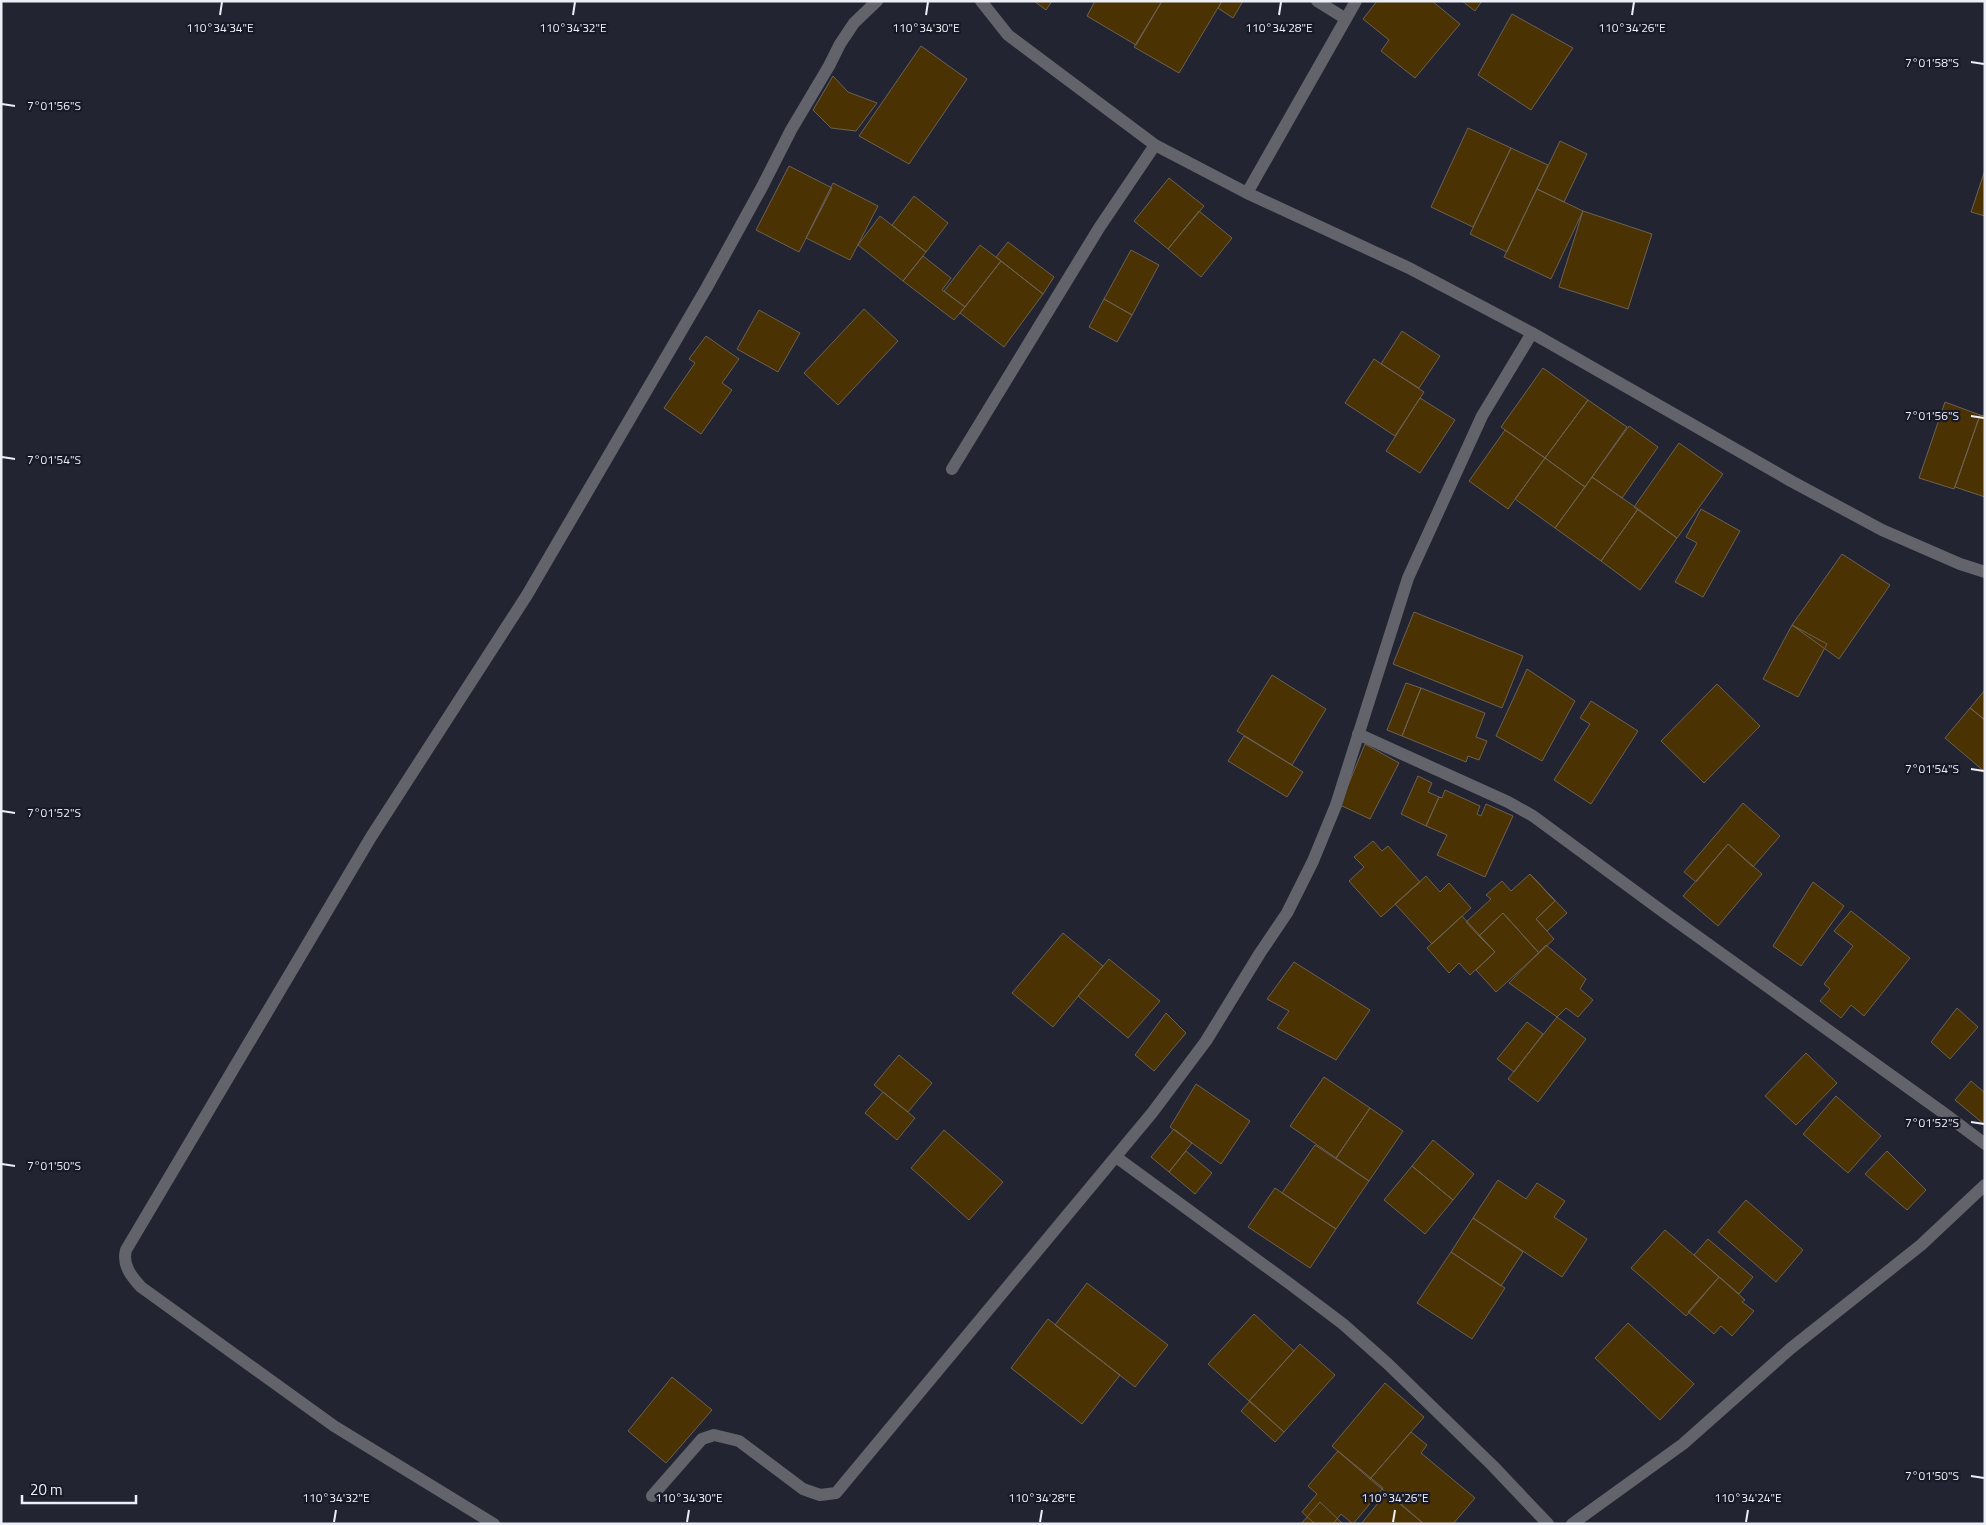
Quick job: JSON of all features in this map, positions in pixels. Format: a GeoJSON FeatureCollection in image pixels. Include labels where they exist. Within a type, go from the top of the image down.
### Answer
{"type":"FeatureCollection","features":[{"type":"Feature","properties":{"kind":"street"},"geometry":{"type":"LineString","coordinates":[[494,1524],[334,1426],[157,1299],[141,1287],[130,1275],[125,1262],[126,1250],[371,836],[527,595],[707,287],[791,130],[840,44],[854,23],[877,1]]}},
{"type":"Feature","properties":{"kind":"street"},"geometry":{"type":"LineString","coordinates":[[980,1],[1008,35],[1155,145],[1248,193],[1409,268],[1532,334],[1792,482],[1882,530],[1960,564],[1985,572]]}},
{"type":"Feature","properties":{"kind":"street"},"geometry":{"type":"LineString","coordinates":[[1317,1],[1346,19]]}},
{"type":"Feature","properties":{"kind":"street"},"geometry":{"type":"LineString","coordinates":[[1248,193],[1356,1]]}},
{"type":"Feature","properties":{"kind":"street"},"geometry":{"type":"LineString","coordinates":[[952,469],[1099,228],[1155,145]]}},
{"type":"Feature","properties":{"kind":"street"},"geometry":{"type":"LineString","coordinates":[[652,1496],[702,1439],[714,1435],[739,1441],[803,1489],[820,1495],[836,1493],[1152,1113],[1206,1041],[1287,913],[1313,861],[1336,805],[1408,578],[1482,416],[1532,334]]}},
{"type":"Feature","properties":{"kind":"street"},"geometry":{"type":"LineString","coordinates":[[1358,734],[1508,802],[1533,816],[1985,1144]]}},
{"type":"Feature","properties":{"kind":"street"},"geometry":{"type":"LineString","coordinates":[[1116,1157],[1343,1324],[1388,1364],[1479,1452],[1548,1524]]}},
{"type":"Feature","properties":{"kind":"street"},"geometry":{"type":"LineString","coordinates":[[1572,1524],[1683,1444],[1790,1349],[1921,1245],[1985,1185]]}},
{"type":"Feature","properties":{"kind":"building"},"geometry":{"type":"Polygon","coordinates":[[[1034,1],[1052,1],[1046,10],[1034,1]]]}},
{"type":"Feature","properties":{"kind":"building"},"geometry":{"type":"Polygon","coordinates":[[[1095,1],[1162,1],[1136,45],[1087,16],[1095,1]]]}},
{"type":"Feature","properties":{"kind":"building"},"geometry":{"type":"Polygon","coordinates":[[[1162,1],[1222,1],[1179,73],[1134,47],[1162,1]]]}},
{"type":"Feature","properties":{"kind":"building"},"geometry":{"type":"Polygon","coordinates":[[[1222,1],[1243,1],[1233,18],[1218,8],[1222,1]]]}},
{"type":"Feature","properties":{"kind":"building"},"geometry":{"type":"Polygon","coordinates":[[[1377,1],[1432,1],[1460,24],[1415,78],[1381,51],[1389,40],[1363,19],[1377,1]]]}},
{"type":"Feature","properties":{"kind":"building"},"geometry":{"type":"Polygon","coordinates":[[[1462,1],[1482,1],[1475,11],[1462,1]]]}},
{"type":"Feature","properties":{"kind":"building"},"geometry":{"type":"Polygon","coordinates":[[[1512,14],[1573,48],[1531,110],[1478,75],[1512,14]]]}},
{"type":"Feature","properties":{"kind":"building"},"geometry":{"type":"Polygon","coordinates":[[[921,46],[967,79],[909,164],[859,136],[921,46]]]}},
{"type":"Feature","properties":{"kind":"building"},"geometry":{"type":"Polygon","coordinates":[[[833,76],[848,92],[877,103],[856,131],[831,128],[813,110],[833,76]]]}},
{"type":"Feature","properties":{"kind":"building"},"geometry":{"type":"Polygon","coordinates":[[[1468,128],[1511,148],[1473,227],[1431,207],[1468,128]]]}},
{"type":"Feature","properties":{"kind":"building"},"geometry":{"type":"Polygon","coordinates":[[[1560,141],[1587,154],[1564,202],[1537,189],[1560,141]]]}},
{"type":"Feature","properties":{"kind":"building"},"geometry":{"type":"Polygon","coordinates":[[[1511,148],[1548,165],[1507,252],[1470,234],[1511,148]]]}},
{"type":"Feature","properties":{"kind":"building"},"geometry":{"type":"Polygon","coordinates":[[[789,166],[832,188],[799,252],[756,230],[789,166]]]}},
{"type":"Feature","properties":{"kind":"building"},"geometry":{"type":"Polygon","coordinates":[[[1985,170],[1985,216],[1971,212],[1985,170]]]}},
{"type":"Feature","properties":{"kind":"building"},"geometry":{"type":"Polygon","coordinates":[[[1169,178],[1204,206],[1168,249],[1134,221],[1169,178]]]}},
{"type":"Feature","properties":{"kind":"building"},"geometry":{"type":"Polygon","coordinates":[[[833,183],[878,206],[850,260],[806,238],[833,183]]]}},
{"type":"Feature","properties":{"kind":"building"},"geometry":{"type":"Polygon","coordinates":[[[1537,189],[1583,211],[1551,279],[1504,257],[1537,189]]]}},
{"type":"Feature","properties":{"kind":"building"},"geometry":{"type":"Polygon","coordinates":[[[914,196],[948,223],[926,252],[892,225],[914,196]]]}},
{"type":"Feature","properties":{"kind":"building"},"geometry":{"type":"Polygon","coordinates":[[[1199,211],[1232,238],[1201,277],[1168,249],[1199,211]]]}},
{"type":"Feature","properties":{"kind":"building"},"geometry":{"type":"Polygon","coordinates":[[[1583,211],[1652,234],[1628,309],[1559,287],[1583,211]]]}},
{"type":"Feature","properties":{"kind":"building"},"geometry":{"type":"Polygon","coordinates":[[[880,216],[926,252],[903,281],[858,245],[880,216]]]}},
{"type":"Feature","properties":{"kind":"building"},"geometry":{"type":"Polygon","coordinates":[[[1008,242],[1054,277],[1043,294],[996,257],[1008,242]]]}},
{"type":"Feature","properties":{"kind":"building"},"geometry":{"type":"Polygon","coordinates":[[[980,245],[1001,261],[965,307],[944,291],[980,245]]]}},
{"type":"Feature","properties":{"kind":"building"},"geometry":{"type":"Polygon","coordinates":[[[1131,250],[1159,265],[1132,315],[1104,299],[1131,250]]]}},
{"type":"Feature","properties":{"kind":"building"},"geometry":{"type":"Polygon","coordinates":[[[923,256],[951,278],[942,290],[965,307],[954,320],[903,281],[923,256]]]}},
{"type":"Feature","properties":{"kind":"building"},"geometry":{"type":"Polygon","coordinates":[[[1001,261],[1043,294],[1004,347],[960,313],[1001,261]]]}},
{"type":"Feature","properties":{"kind":"building"},"geometry":{"type":"Polygon","coordinates":[[[1104,299],[1132,315],[1117,342],[1089,327],[1104,299]]]}},
{"type":"Feature","properties":{"kind":"building"},"geometry":{"type":"Polygon","coordinates":[[[864,309],[898,341],[838,405],[804,373],[864,309]]]}},
{"type":"Feature","properties":{"kind":"building"},"geometry":{"type":"Polygon","coordinates":[[[759,310],[800,333],[778,372],[737,349],[759,310]]]}},
{"type":"Feature","properties":{"kind":"building"},"geometry":{"type":"Polygon","coordinates":[[[1402,331],[1440,356],[1419,388],[1381,364],[1402,331]]]}},
{"type":"Feature","properties":{"kind":"building"},"geometry":{"type":"Polygon","coordinates":[[[706,336],[739,359],[722,383],[732,390],[701,434],[664,408],[695,363],[689,359],[706,336]]]}},
{"type":"Feature","properties":{"kind":"building"},"geometry":{"type":"Polygon","coordinates":[[[1374,359],[1424,392],[1395,436],[1345,403],[1374,359]]]}},
{"type":"Feature","properties":{"kind":"building"},"geometry":{"type":"Polygon","coordinates":[[[1543,368],[1588,400],[1545,458],[1501,427],[1543,368]]]}},
{"type":"Feature","properties":{"kind":"building"},"geometry":{"type":"Polygon","coordinates":[[[1420,398],[1455,420],[1420,473],[1386,451],[1420,398]]]}},
{"type":"Feature","properties":{"kind":"building"},"geometry":{"type":"Polygon","coordinates":[[[1588,400],[1627,427],[1585,487],[1545,458],[1588,400]]]}},
{"type":"Feature","properties":{"kind":"building"},"geometry":{"type":"Polygon","coordinates":[[[1945,402],[1980,415],[1954,489],[1919,478],[1945,402]]]}},
{"type":"Feature","properties":{"kind":"building"},"geometry":{"type":"Polygon","coordinates":[[[1980,415],[1985,416],[1985,497],[1955,487],[1980,415]]]}},
{"type":"Feature","properties":{"kind":"building"},"geometry":{"type":"Polygon","coordinates":[[[1629,426],[1658,447],[1622,498],[1592,477],[1629,426]]]}},
{"type":"Feature","properties":{"kind":"building"},"geometry":{"type":"Polygon","coordinates":[[[1505,430],[1545,458],[1508,509],[1469,481],[1505,430]]]}},
{"type":"Feature","properties":{"kind":"building"},"geometry":{"type":"Polygon","coordinates":[[[1679,443],[1723,474],[1677,538],[1634,507],[1679,443]]]}},
{"type":"Feature","properties":{"kind":"building"},"geometry":{"type":"Polygon","coordinates":[[[1545,458],[1585,487],[1555,528],[1515,499],[1545,458]]]}},
{"type":"Feature","properties":{"kind":"building"},"geometry":{"type":"Polygon","coordinates":[[[1592,477],[1638,509],[1601,561],[1555,528],[1592,477]]]}},
{"type":"Feature","properties":{"kind":"building"},"geometry":{"type":"Polygon","coordinates":[[[1638,509],[1677,538],[1640,590],[1601,561],[1638,509]]]}},
{"type":"Feature","properties":{"kind":"building"},"geometry":{"type":"Polygon","coordinates":[[[1701,509],[1740,531],[1703,597],[1675,582],[1697,543],[1686,537],[1701,509]]]}},
{"type":"Feature","properties":{"kind":"building"},"geometry":{"type":"Polygon","coordinates":[[[1842,554],[1890,585],[1839,659],[1792,625],[1842,554]]]}},
{"type":"Feature","properties":{"kind":"building"},"geometry":{"type":"Polygon","coordinates":[[[1414,612],[1523,656],[1502,708],[1393,664],[1414,612]]]}},
{"type":"Feature","properties":{"kind":"building"},"geometry":{"type":"Polygon","coordinates":[[[1792,625],[1827,644],[1798,697],[1763,679],[1792,625]]]}},
{"type":"Feature","properties":{"kind":"building"},"geometry":{"type":"Polygon","coordinates":[[[1527,669],[1575,701],[1542,761],[1496,736],[1527,669]]]}},
{"type":"Feature","properties":{"kind":"building"},"geometry":{"type":"Polygon","coordinates":[[[1272,675],[1326,709],[1292,765],[1237,731],[1272,675]]]}},
{"type":"Feature","properties":{"kind":"building"},"geometry":{"type":"Polygon","coordinates":[[[1406,683],[1421,688],[1402,736],[1387,730],[1406,683]]]}},
{"type":"Feature","properties":{"kind":"building"},"geometry":{"type":"Polygon","coordinates":[[[1717,684],[1760,726],[1704,783],[1661,741],[1717,684]]]}},
{"type":"Feature","properties":{"kind":"building"},"geometry":{"type":"Polygon","coordinates":[[[1421,688],[1485,713],[1476,737],[1487,741],[1479,760],[1468,756],[1466,762],[1402,736],[1421,688]]]}},
{"type":"Feature","properties":{"kind":"building"},"geometry":{"type":"Polygon","coordinates":[[[1985,690],[1985,720],[1970,708],[1985,690]]]}},
{"type":"Feature","properties":{"kind":"building"},"geometry":{"type":"Polygon","coordinates":[[[1591,701],[1638,731],[1591,804],[1554,780],[1590,724],[1580,718],[1591,701]]]}},
{"type":"Feature","properties":{"kind":"building"},"geometry":{"type":"Polygon","coordinates":[[[1970,708],[1985,720],[1985,772],[1945,738],[1970,708]]]}},
{"type":"Feature","properties":{"kind":"building"},"geometry":{"type":"Polygon","coordinates":[[[1244,736],[1303,772],[1287,797],[1228,761],[1244,736]]]}},
{"type":"Feature","properties":{"kind":"building"},"geometry":{"type":"Polygon","coordinates":[[[1365,744],[1399,763],[1370,819],[1340,805],[1365,744]]]}},
{"type":"Feature","properties":{"kind":"building"},"geometry":{"type":"Polygon","coordinates":[[[1418,776],[1432,783],[1428,792],[1439,797],[1426,826],[1401,814],[1418,776]]]}},
{"type":"Feature","properties":{"kind":"building"},"geometry":{"type":"Polygon","coordinates":[[[1445,790],[1480,806],[1477,814],[1481,816],[1486,804],[1513,816],[1485,877],[1437,855],[1447,835],[1426,826],[1439,797],[1442,798],[1445,790]]]}},
{"type":"Feature","properties":{"kind":"building"},"geometry":{"type":"Polygon","coordinates":[[[1743,803],[1780,836],[1753,867],[1728,844],[1696,882],[1684,872],[1743,803]]]}},
{"type":"Feature","properties":{"kind":"building"},"geometry":{"type":"Polygon","coordinates":[[[1373,841],[1382,851],[1388,846],[1420,882],[1381,917],[1349,881],[1364,867],[1354,857],[1373,841]]]}},
{"type":"Feature","properties":{"kind":"building"},"geometry":{"type":"Polygon","coordinates":[[[1728,844],[1762,874],[1718,926],[1683,896],[1728,844]]]}},
{"type":"Feature","properties":{"kind":"building"},"geometry":{"type":"Polygon","coordinates":[[[1530,874],[1555,901],[1536,919],[1554,939],[1539,953],[1503,913],[1479,936],[1466,922],[1491,899],[1486,895],[1502,881],[1511,891],[1530,874]]]}},
{"type":"Feature","properties":{"kind":"building"},"geometry":{"type":"Polygon","coordinates":[[[1530,874],[1567,913],[1547,931],[1536,919],[1555,901],[1530,874]]]}},
{"type":"Feature","properties":{"kind":"building"},"geometry":{"type":"Polygon","coordinates":[[[1426,876],[1440,892],[1449,883],[1471,908],[1432,944],[1395,904],[1426,876]]]}},
{"type":"Feature","properties":{"kind":"building"},"geometry":{"type":"Polygon","coordinates":[[[1813,882],[1844,906],[1801,966],[1773,946],[1813,882]]]}},
{"type":"Feature","properties":{"kind":"building"},"geometry":{"type":"Polygon","coordinates":[[[1851,911],[1910,958],[1864,1016],[1851,1005],[1841,1018],[1820,1001],[1830,989],[1824,984],[1853,946],[1834,931],[1851,911]]]}},
{"type":"Feature","properties":{"kind":"building"},"geometry":{"type":"Polygon","coordinates":[[[1503,913],[1539,953],[1496,992],[1476,970],[1495,952],[1479,936],[1503,913]]]}},
{"type":"Feature","properties":{"kind":"building"},"geometry":{"type":"Polygon","coordinates":[[[1462,916],[1495,952],[1470,975],[1459,963],[1449,973],[1427,948],[1462,916]]]}},
{"type":"Feature","properties":{"kind":"building"},"geometry":{"type":"Polygon","coordinates":[[[1063,933],[1103,966],[1053,1027],[1012,993],[1063,933]]]}},
{"type":"Feature","properties":{"kind":"building"},"geometry":{"type":"Polygon","coordinates":[[[1546,945],[1586,979],[1580,989],[1593,1000],[1578,1017],[1566,1008],[1557,1017],[1509,983],[1546,945]]]}},
{"type":"Feature","properties":{"kind":"building"},"geometry":{"type":"Polygon","coordinates":[[[1109,959],[1160,1001],[1128,1038],[1078,996],[1109,959]]]}},
{"type":"Feature","properties":{"kind":"building"},"geometry":{"type":"Polygon","coordinates":[[[1294,962],[1370,1010],[1336,1060],[1277,1028],[1289,1011],[1267,999],[1294,962]]]}},
{"type":"Feature","properties":{"kind":"building"},"geometry":{"type":"Polygon","coordinates":[[[1957,1008],[1978,1027],[1950,1059],[1931,1042],[1957,1008]]]}},
{"type":"Feature","properties":{"kind":"building"},"geometry":{"type":"Polygon","coordinates":[[[1166,1013],[1186,1033],[1154,1071],[1135,1055],[1166,1013]]]}},
{"type":"Feature","properties":{"kind":"building"},"geometry":{"type":"Polygon","coordinates":[[[1557,1017],[1586,1039],[1538,1102],[1508,1079],[1557,1017]]]}},
{"type":"Feature","properties":{"kind":"building"},"geometry":{"type":"Polygon","coordinates":[[[1527,1022],[1543,1034],[1514,1072],[1497,1059],[1527,1022]]]}},
{"type":"Feature","properties":{"kind":"building"},"geometry":{"type":"Polygon","coordinates":[[[1806,1053],[1837,1083],[1796,1125],[1765,1096],[1806,1053]]]}},
{"type":"Feature","properties":{"kind":"building"},"geometry":{"type":"Polygon","coordinates":[[[899,1055],[932,1083],[908,1112],[874,1085],[899,1055]]]}},
{"type":"Feature","properties":{"kind":"building"},"geometry":{"type":"Polygon","coordinates":[[[1324,1077],[1370,1108],[1336,1158],[1290,1126],[1324,1077]]]}},
{"type":"Feature","properties":{"kind":"building"},"geometry":{"type":"Polygon","coordinates":[[[1971,1081],[1985,1093],[1985,1125],[1955,1100],[1971,1081]]]}},
{"type":"Feature","properties":{"kind":"building"},"geometry":{"type":"Polygon","coordinates":[[[1196,1084],[1250,1121],[1221,1164],[1170,1127],[1196,1084]]]}},
{"type":"Feature","properties":{"kind":"building"},"geometry":{"type":"Polygon","coordinates":[[[883,1092],[915,1118],[897,1140],[865,1113],[883,1092]]]}},
{"type":"Feature","properties":{"kind":"building"},"geometry":{"type":"Polygon","coordinates":[[[1836,1096],[1881,1136],[1848,1173],[1803,1134],[1836,1096]]]}},
{"type":"Feature","properties":{"kind":"building"},"geometry":{"type":"Polygon","coordinates":[[[1370,1108],[1403,1131],[1369,1181],[1336,1158],[1370,1108]]]}},
{"type":"Feature","properties":{"kind":"building"},"geometry":{"type":"Polygon","coordinates":[[[1174,1129],[1192,1143],[1169,1172],[1151,1157],[1174,1129]]]}},
{"type":"Feature","properties":{"kind":"building"},"geometry":{"type":"Polygon","coordinates":[[[944,1130],[1003,1182],[969,1220],[911,1168],[944,1130]]]}},
{"type":"Feature","properties":{"kind":"building"},"geometry":{"type":"Polygon","coordinates":[[[1433,1140],[1474,1174],[1453,1200],[1412,1166],[1433,1140]]]}},
{"type":"Feature","properties":{"kind":"building"},"geometry":{"type":"Polygon","coordinates":[[[1315,1145],[1369,1181],[1336,1229],[1282,1193],[1315,1145]]]}},
{"type":"Feature","properties":{"kind":"building"},"geometry":{"type":"Polygon","coordinates":[[[1186,1151],[1212,1173],[1195,1194],[1169,1172],[1186,1151]]]}},
{"type":"Feature","properties":{"kind":"building"},"geometry":{"type":"Polygon","coordinates":[[[1887,1151],[1926,1190],[1907,1210],[1865,1174],[1887,1151]]]}},
{"type":"Feature","properties":{"kind":"building"},"geometry":{"type":"Polygon","coordinates":[[[1412,1166],[1453,1200],[1425,1234],[1384,1200],[1412,1166]]]}},
{"type":"Feature","properties":{"kind":"building"},"geometry":{"type":"Polygon","coordinates":[[[1498,1180],[1526,1199],[1537,1183],[1565,1201],[1554,1217],[1587,1239],[1562,1277],[1473,1218],[1498,1180]]]}},
{"type":"Feature","properties":{"kind":"building"},"geometry":{"type":"Polygon","coordinates":[[[1275,1188],[1336,1229],[1310,1268],[1248,1227],[1275,1188]]]}},
{"type":"Feature","properties":{"kind":"building"},"geometry":{"type":"Polygon","coordinates":[[[1746,1200],[1803,1250],[1776,1282],[1718,1232],[1746,1200]]]}},
{"type":"Feature","properties":{"kind":"building"},"geometry":{"type":"Polygon","coordinates":[[[1473,1218],[1523,1252],[1501,1286],[1451,1252],[1473,1218]]]}},
{"type":"Feature","properties":{"kind":"building"},"geometry":{"type":"Polygon","coordinates":[[[1665,1230],[1719,1277],[1686,1316],[1631,1268],[1665,1230]]]}},
{"type":"Feature","properties":{"kind":"building"},"geometry":{"type":"Polygon","coordinates":[[[1708,1239],[1753,1277],[1739,1294],[1694,1255],[1708,1239]]]}},
{"type":"Feature","properties":{"kind":"building"},"geometry":{"type":"Polygon","coordinates":[[[1451,1252],[1505,1288],[1472,1339],[1417,1303],[1451,1252]]]}},
{"type":"Feature","properties":{"kind":"building"},"geometry":{"type":"Polygon","coordinates":[[[1719,1277],[1745,1300],[1742,1302],[1754,1311],[1732,1336],[1721,1326],[1714,1334],[1688,1312],[1719,1277]]]}},
{"type":"Feature","properties":{"kind":"building"},"geometry":{"type":"Polygon","coordinates":[[[1087,1283],[1168,1345],[1135,1387],[1055,1325],[1087,1283]]]}},
{"type":"Feature","properties":{"kind":"building"},"geometry":{"type":"Polygon","coordinates":[[[1254,1314],[1294,1351],[1249,1401],[1208,1364],[1254,1314]]]}},
{"type":"Feature","properties":{"kind":"building"},"geometry":{"type":"Polygon","coordinates":[[[1048,1319],[1120,1375],[1082,1424],[1011,1368],[1048,1319]]]}},
{"type":"Feature","properties":{"kind":"building"},"geometry":{"type":"Polygon","coordinates":[[[1628,1323],[1694,1384],[1660,1420],[1595,1358],[1628,1323]]]}},
{"type":"Feature","properties":{"kind":"building"},"geometry":{"type":"Polygon","coordinates":[[[1300,1344],[1335,1375],[1284,1432],[1249,1401],[1300,1344]]]}},
{"type":"Feature","properties":{"kind":"building"},"geometry":{"type":"Polygon","coordinates":[[[672,1377],[712,1410],[666,1463],[628,1431],[672,1377]]]}},
{"type":"Feature","properties":{"kind":"building"},"geometry":{"type":"Polygon","coordinates":[[[1385,1383],[1424,1417],[1370,1479],[1332,1446],[1385,1383]]]}},
{"type":"Feature","properties":{"kind":"building"},"geometry":{"type":"Polygon","coordinates":[[[1250,1401],[1284,1432],[1275,1442],[1241,1411],[1250,1401]]]}},
{"type":"Feature","properties":{"kind":"building"},"geometry":{"type":"Polygon","coordinates":[[[1411,1432],[1427,1445],[1421,1453],[1475,1498],[1453,1524],[1424,1524],[1370,1479],[1411,1432]]]}},
{"type":"Feature","properties":{"kind":"building"},"geometry":{"type":"Polygon","coordinates":[[[1338,1451],[1383,1488],[1353,1524],[1341,1514],[1333,1524],[1315,1524],[1302,1512],[1317,1494],[1308,1486],[1338,1451]]]}},
{"type":"Feature","properties":{"kind":"building"},"geometry":{"type":"Polygon","coordinates":[[[1387,1492],[1424,1524],[1361,1524],[1387,1492]]]}},
{"type":"Feature","properties":{"kind":"building"},"geometry":{"type":"Polygon","coordinates":[[[1320,1502],[1343,1524],[1301,1524],[1320,1502]]]}}]}
